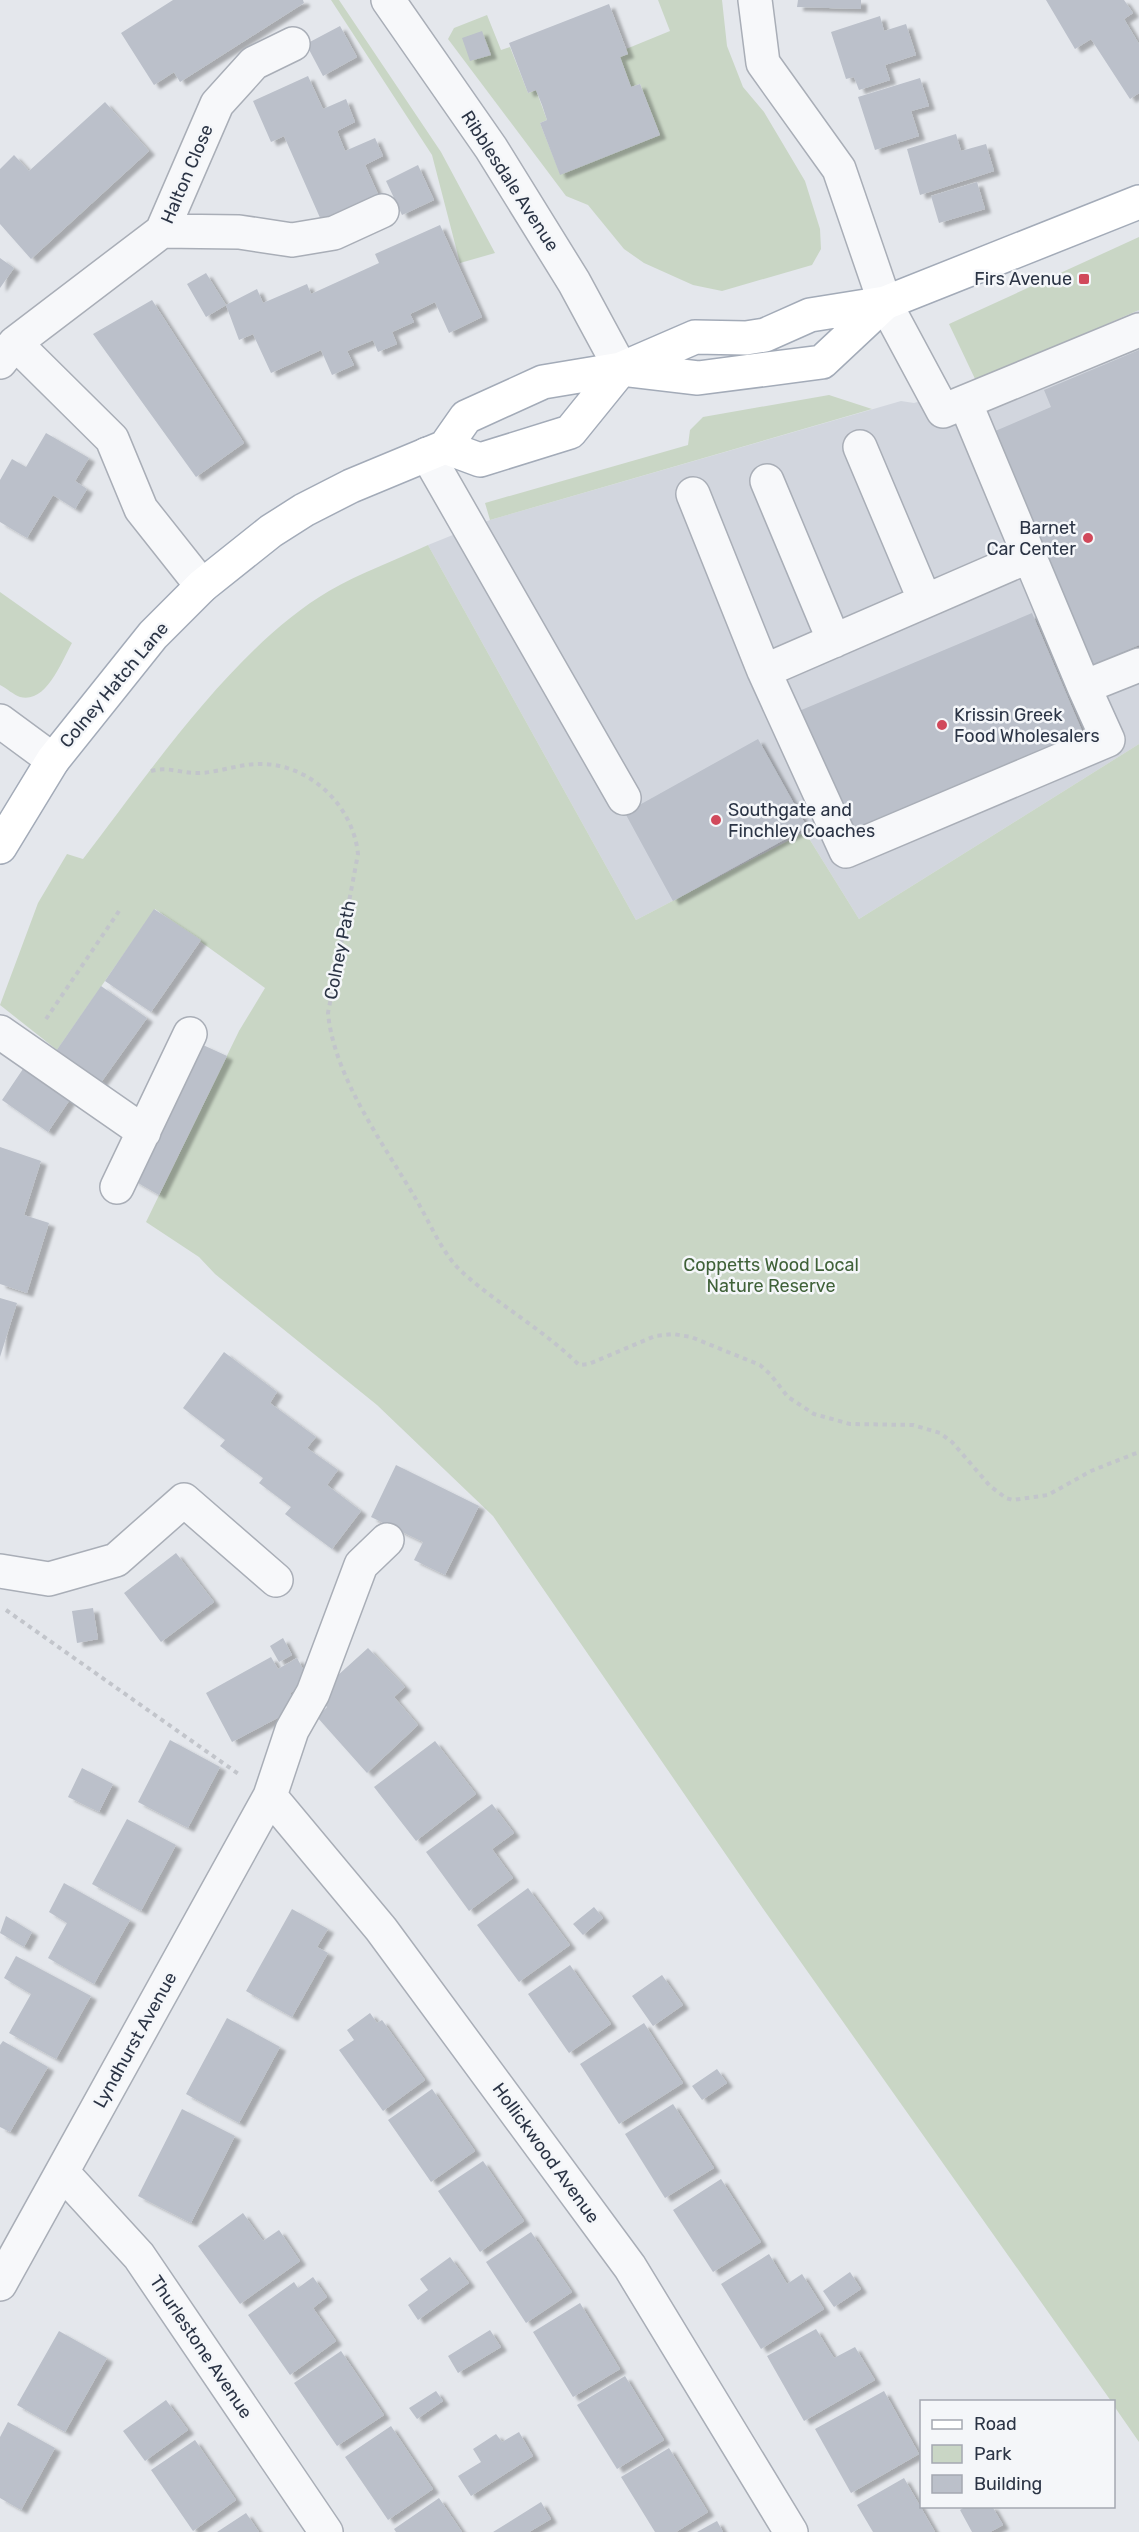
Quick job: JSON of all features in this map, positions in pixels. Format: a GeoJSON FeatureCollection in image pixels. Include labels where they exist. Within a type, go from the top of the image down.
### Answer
{"type":"FeatureCollection","features":[{"type":"Feature","properties":{"kind":"main road"},"geometry":{"type":"LineString","coordinates":[[621,369],[570,432],[480,460],[436,451],[466,417],[543,382],[621,369],[695,338],[746,338],[765,335],[810,315],[885,303],[1139,202]]}},
{"type":"Feature","properties":{"kind":"main road"},"geometry":{"type":"LineString","coordinates":[[621,369],[698,378],[822,362],[885,303]]}},
{"type":"Feature","properties":{"kind":"main road","name":"Colney Hatch Lane"},"geometry":{"type":"LineString","coordinates":[[0,847],[53,760],[153,635],[202,586],[271,531],[304,510],[351,486],[436,451]]}},
{"type":"Feature","properties":{"kind":"street","name":"Ribblesdale Avenue"},"geometry":{"type":"LineString","coordinates":[[388,0],[490,148],[574,282],[621,369]]}},
{"type":"Feature","properties":{"kind":"street"},"geometry":{"type":"LineString","coordinates":[[755,0],[763,63],[839,169],[885,303],[944,411],[1139,330]]}},
{"type":"Feature","properties":{"kind":"street","name":"Halton Close"},"geometry":{"type":"LineString","coordinates":[[202,586],[141,509],[112,439],[7,352],[162,231],[217,105],[254,63],[293,44]]}},
{"type":"Feature","properties":{"kind":"street"},"geometry":{"type":"LineString","coordinates":[[162,231],[239,232],[292,240],[334,233],[382,211]]}},
{"type":"Feature","properties":{"kind":"street"},"geometry":{"type":"LineString","coordinates":[[693,494],[764,671],[846,851],[1108,740],[965,402]]}},
{"type":"Feature","properties":{"kind":"street"},"geometry":{"type":"LineString","coordinates":[[860,447],[925,602]]}},
{"type":"Feature","properties":{"kind":"street"},"geometry":{"type":"LineString","coordinates":[[436,451],[624,798]]}},
{"type":"Feature","properties":{"kind":"street"},"geometry":{"type":"LineString","coordinates":[[767,480],[834,641]]}},
{"type":"Feature","properties":{"kind":"street"},"geometry":{"type":"LineString","coordinates":[[764,671],[1029,556]]}},
{"type":"Feature","properties":{"kind":"street"},"geometry":{"type":"LineString","coordinates":[[1084,687],[1139,664]]}},
{"type":"Feature","properties":{"kind":"street"},"geometry":{"type":"LineString","coordinates":[[0,721],[53,760]]}},
{"type":"Feature","properties":{"kind":"street"},"geometry":{"type":"LineString","coordinates":[[117,1187],[190,1034]]}},
{"type":"Feature","properties":{"kind":"street"},"geometry":{"type":"LineString","coordinates":[[12,1041],[144,1132]]}},
{"type":"Feature","properties":{"kind":"street"},"geometry":{"type":"LineString","coordinates":[[0,1571],[49,1579],[116,1560],[184,1500],[276,1580]]}},
{"type":"Feature","properties":{"kind":"street","name":"Lyndhurst Avenue"},"geometry":{"type":"LineString","coordinates":[[0,2284],[270,1796],[292,1730],[313,1693],[361,1565],[387,1540]]}},
{"type":"Feature","properties":{"kind":"street","name":"Hollickwood Avenue"},"geometry":{"type":"LineString","coordinates":[[270,1796],[381,1929],[630,2267],[791,2532]]}},
{"type":"Feature","properties":{"kind":"street","name":"Thurlestone Avenue"},"geometry":{"type":"LineString","coordinates":[[62,2172],[139,2256],[326,2532]]}},
{"type":"Feature","properties":{"kind":"path","name":"Colney Path"},"geometry":{"type":"LineString","coordinates":[[151,771],[162,768],[182,774],[194,774],[259,764],[280,766],[303,774],[328,793],[347,817],[358,854],[330,998],[329,1028],[346,1075],[460,1270],[558,1344],[582,1366],[655,1336],[673,1334],[703,1341],[760,1365],[792,1400],[814,1414],[850,1425],[913,1425],[940,1433],[957,1447],[990,1486],[1006,1498],[1013,1500],[1048,1495],[1091,1471],[1139,1452]]}},
{"type":"Feature","properties":{"kind":"path"},"geometry":{"type":"LineString","coordinates":[[12,1041],[119,910]]}},
{"type":"Feature","properties":{"kind":"path"},"geometry":{"type":"LineString","coordinates":[[0,1606],[270,1796]]}},
{"type":"Feature","properties":{"kind":"shaded area"},"geometry":{"type":"Polygon","coordinates":[[[1139,310],[1139,744],[859,919],[805,832],[636,920],[428,545],[490,520],[901,401],[914,403],[949,393],[1139,310]]]}},
{"type":"Feature","properties":{"kind":"green space"},"geometry":{"type":"Polygon","coordinates":[[[331,0],[339,0],[441,152],[495,253],[460,263],[432,155],[331,0]]]}},
{"type":"Feature","properties":{"kind":"green space"},"geometry":{"type":"Polygon","coordinates":[[[658,0],[722,0],[727,46],[743,87],[764,112],[805,181],[820,229],[821,249],[812,265],[722,291],[693,285],[644,263],[624,249],[588,205],[566,196],[448,39],[454,28],[487,15],[501,50],[510,47],[528,93],[536,90],[547,120],[540,123],[560,174],[660,135],[640,84],[631,87],[620,57],[628,54],[626,49],[670,31],[658,0]]]}},
{"type":"Feature","properties":{"kind":"green space"},"geometry":{"type":"Polygon","coordinates":[[[1139,237],[1139,310],[976,381],[949,324],[1139,237]]]}},
{"type":"Feature","properties":{"kind":"green space"},"geometry":{"type":"Polygon","coordinates":[[[829,395],[872,409],[490,520],[485,503],[688,445],[690,430],[703,417],[829,395]]]}},
{"type":"Feature","properties":{"kind":"green space","name":"Coppetts Wood Local Nature Reserve"},"geometry":{"type":"Polygon","coordinates":[[[428,545],[636,920],[805,832],[859,919],[1139,744],[1139,2442],[1115,2407],[1115,2400],[1110,2400],[764,1910],[493,1516],[377,1405],[215,1274],[199,1257],[146,1222],[239,1031],[265,988],[155,909],[57,1050],[0,1005],[38,903],[67,854],[83,859],[195,713],[260,644],[294,615],[329,591],[428,545]]]}},
{"type":"Feature","properties":{"kind":"green space"},"geometry":{"type":"Polygon","coordinates":[[[0,592],[72,643],[46,687],[30,697],[20,697],[0,685],[0,592]]]}},
{"type":"Feature","properties":{"kind":"building"},"geometry":{"type":"Polygon","coordinates":[[[173,0],[303,0],[304,3],[180,82],[174,72],[154,85],[121,33],[173,0]]]}},
{"type":"Feature","properties":{"kind":"building"},"geometry":{"type":"Polygon","coordinates":[[[798,0],[861,0],[861,9],[797,7],[798,0]]]}},
{"type":"Feature","properties":{"kind":"building"},"geometry":{"type":"Polygon","coordinates":[[[1046,0],[1124,0],[1133,13],[1124,19],[1139,44],[1139,93],[1130,99],[1091,39],[1075,49],[1046,0]]]}},
{"type":"Feature","properties":{"kind":"building"},"geometry":{"type":"Polygon","coordinates":[[[609,4],[628,54],[620,57],[631,87],[640,84],[660,135],[560,175],[540,123],[547,120],[542,105],[536,90],[528,93],[509,43],[609,4]]]}},
{"type":"Feature","properties":{"kind":"building"},"geometry":{"type":"Polygon","coordinates":[[[880,16],[884,31],[906,24],[916,55],[885,65],[890,80],[859,90],[854,77],[846,79],[831,32],[880,16]]]}},
{"type":"Feature","properties":{"kind":"building"},"geometry":{"type":"Polygon","coordinates":[[[340,26],[357,57],[323,76],[306,44],[340,26]]]}},
{"type":"Feature","properties":{"kind":"building"},"geometry":{"type":"Polygon","coordinates":[[[482,31],[491,55],[470,61],[462,38],[482,31]]]}},
{"type":"Feature","properties":{"kind":"building"},"geometry":{"type":"Polygon","coordinates":[[[308,76],[323,109],[346,99],[355,122],[337,131],[345,151],[375,138],[383,156],[365,165],[378,194],[321,220],[284,136],[271,142],[253,101],[308,76]]]}},
{"type":"Feature","properties":{"kind":"building"},"geometry":{"type":"Polygon","coordinates":[[[920,78],[929,106],[911,111],[919,136],[875,150],[858,97],[920,78]]]}},
{"type":"Feature","properties":{"kind":"building"},"geometry":{"type":"Polygon","coordinates":[[[105,102],[149,151],[31,259],[0,224],[0,169],[14,155],[29,171],[105,102]]]}},
{"type":"Feature","properties":{"kind":"building"},"geometry":{"type":"Polygon","coordinates":[[[956,134],[961,151],[986,144],[994,171],[920,195],[907,149],[956,134]]]}},
{"type":"Feature","properties":{"kind":"building"},"geometry":{"type":"Polygon","coordinates":[[[418,165],[434,200],[402,215],[386,181],[418,165]]]}},
{"type":"Feature","properties":{"kind":"building"},"geometry":{"type":"Polygon","coordinates":[[[977,182],[985,209],[939,223],[931,196],[977,182]]]}},
{"type":"Feature","properties":{"kind":"building"},"geometry":{"type":"Polygon","coordinates":[[[440,225],[482,317],[449,333],[435,302],[410,314],[414,322],[392,332],[397,344],[378,352],[373,340],[347,351],[354,365],[332,375],[321,350],[271,373],[253,334],[239,340],[226,305],[257,289],[263,303],[307,284],[311,294],[379,263],[375,254],[440,225]]]}},
{"type":"Feature","properties":{"kind":"building"},"geometry":{"type":"Polygon","coordinates":[[[0,258],[14,268],[0,288],[0,258]]]}},
{"type":"Feature","properties":{"kind":"building"},"geometry":{"type":"Polygon","coordinates":[[[206,273],[226,305],[206,317],[187,284],[206,273]]]}},
{"type":"Feature","properties":{"kind":"building"},"geometry":{"type":"Polygon","coordinates":[[[152,300],[244,443],[196,477],[93,334],[152,300]]]}},
{"type":"Feature","properties":{"kind":"building","name":"Barnet Car Center"},"geometry":{"type":"Polygon","coordinates":[[[1139,350],[1139,645],[1091,665],[993,432],[1051,407],[1044,390],[1139,350]]]}},
{"type":"Feature","properties":{"kind":"building"},"geometry":{"type":"Polygon","coordinates":[[[46,433],[89,458],[75,481],[87,489],[75,509],[53,495],[27,538],[0,522],[0,480],[12,459],[26,467],[46,433]]]}},
{"type":"Feature","properties":{"kind":"building","name":"Krissin Greek Food Wholesalers"},"geometry":{"type":"Polygon","coordinates":[[[1032,613],[1085,738],[852,836],[799,711],[1032,613]]]}},
{"type":"Feature","properties":{"kind":"building","name":"Southgate and Finchley Coaches"},"geometry":{"type":"Polygon","coordinates":[[[758,739],[807,827],[673,901],[625,813],[758,739]]]}},
{"type":"Feature","properties":{"kind":"building"},"geometry":{"type":"Polygon","coordinates":[[[154,909],[201,940],[151,1012],[105,981],[154,909]]]}},
{"type":"Feature","properties":{"kind":"building"},"geometry":{"type":"Polygon","coordinates":[[[101,986],[147,1018],[97,1088],[52,1057],[101,986]]]}},
{"type":"Feature","properties":{"kind":"building"},"geometry":{"type":"Polygon","coordinates":[[[203,1045],[227,1056],[159,1195],[133,1180],[203,1045]]]}},
{"type":"Feature","properties":{"kind":"building"},"geometry":{"type":"Polygon","coordinates":[[[27,1063],[73,1095],[48,1132],[2,1100],[27,1063]]]}},
{"type":"Feature","properties":{"kind":"building"},"geometry":{"type":"Polygon","coordinates":[[[0,1147],[41,1161],[24,1215],[49,1223],[27,1293],[0,1284],[0,1147]]]}},
{"type":"Feature","properties":{"kind":"building"},"geometry":{"type":"Polygon","coordinates":[[[0,1298],[17,1303],[0,1357],[0,1298]]]}},
{"type":"Feature","properties":{"kind":"building"},"geometry":{"type":"Polygon","coordinates":[[[224,1352],[277,1392],[270,1403],[316,1437],[307,1448],[338,1470],[327,1485],[361,1511],[332,1549],[285,1514],[291,1507],[259,1483],[263,1478],[220,1446],[225,1440],[183,1408],[224,1352]]]}},
{"type":"Feature","properties":{"kind":"building"},"geometry":{"type":"Polygon","coordinates":[[[396,1465],[479,1506],[445,1575],[414,1560],[423,1542],[371,1517],[396,1465]]]}},
{"type":"Feature","properties":{"kind":"building"},"geometry":{"type":"Polygon","coordinates":[[[176,1553],[214,1602],[161,1642],[124,1593],[176,1553]]]}},
{"type":"Feature","properties":{"kind":"building"},"geometry":{"type":"Polygon","coordinates":[[[93,1608],[98,1639],[77,1643],[72,1611],[93,1608]]]}},
{"type":"Feature","properties":{"kind":"building"},"geometry":{"type":"Polygon","coordinates":[[[283,1638],[292,1655],[279,1662],[270,1646],[283,1638]]]}},
{"type":"Feature","properties":{"kind":"building"},"geometry":{"type":"Polygon","coordinates":[[[368,1648],[405,1687],[394,1697],[418,1725],[367,1773],[317,1717],[327,1707],[316,1695],[368,1648]]]}},
{"type":"Feature","properties":{"kind":"building"},"geometry":{"type":"Polygon","coordinates":[[[271,1657],[278,1669],[297,1658],[310,1682],[290,1693],[298,1707],[232,1742],[206,1693],[271,1657]]]}},
{"type":"Feature","properties":{"kind":"building"},"geometry":{"type":"Polygon","coordinates":[[[170,1740],[220,1767],[188,1828],[138,1802],[170,1740]]]}},
{"type":"Feature","properties":{"kind":"building"},"geometry":{"type":"Polygon","coordinates":[[[435,1741],[476,1794],[416,1841],[374,1787],[435,1741]]]}},
{"type":"Feature","properties":{"kind":"building"},"geometry":{"type":"Polygon","coordinates":[[[82,1768],[113,1784],[99,1812],[68,1797],[82,1768]]]}},
{"type":"Feature","properties":{"kind":"building"},"geometry":{"type":"Polygon","coordinates":[[[492,1804],[514,1833],[492,1849],[513,1878],[469,1911],[426,1852],[492,1804]]]}},
{"type":"Feature","properties":{"kind":"building"},"geometry":{"type":"Polygon","coordinates":[[[127,1819],[176,1845],[141,1911],[92,1884],[127,1819]]]}},
{"type":"Feature","properties":{"kind":"building"},"geometry":{"type":"Polygon","coordinates":[[[64,1883],[130,1920],[94,1984],[48,1958],[67,1923],[49,1912],[64,1883]]]}},
{"type":"Feature","properties":{"kind":"building"},"geometry":{"type":"Polygon","coordinates":[[[528,1888],[570,1945],[519,1982],[477,1925],[528,1888]]]}},
{"type":"Feature","properties":{"kind":"building"},"geometry":{"type":"Polygon","coordinates":[[[594,1907],[603,1918],[583,1935],[573,1924],[594,1907]]]}},
{"type":"Feature","properties":{"kind":"building"},"geometry":{"type":"Polygon","coordinates":[[[292,1909],[328,1929],[317,1947],[328,1953],[292,2017],[246,1991],[292,1909]]]}},
{"type":"Feature","properties":{"kind":"building"},"geometry":{"type":"Polygon","coordinates":[[[6,1916],[32,1932],[24,1947],[0,1933],[6,1916]]]}},
{"type":"Feature","properties":{"kind":"building"},"geometry":{"type":"Polygon","coordinates":[[[16,1956],[91,1996],[56,2059],[9,2033],[31,1994],[4,1978],[16,1956]]]}},
{"type":"Feature","properties":{"kind":"building"},"geometry":{"type":"Polygon","coordinates":[[[570,1965],[611,2024],[569,2053],[528,1994],[570,1965]]]}},
{"type":"Feature","properties":{"kind":"building"},"geometry":{"type":"Polygon","coordinates":[[[662,1975],[683,2005],[653,2026],[632,1996],[662,1975]]]}},
{"type":"Feature","properties":{"kind":"building"},"geometry":{"type":"Polygon","coordinates":[[[370,2013],[377,2023],[382,2020],[425,2080],[383,2111],[339,2050],[354,2040],[347,2030],[370,2013]]]}},
{"type":"Feature","properties":{"kind":"building"},"geometry":{"type":"Polygon","coordinates":[[[227,2018],[280,2047],[239,2123],[186,2094],[227,2018]]]}},
{"type":"Feature","properties":{"kind":"building"},"geometry":{"type":"Polygon","coordinates":[[[644,2023],[683,2083],[619,2124],[580,2064],[644,2023]]]}},
{"type":"Feature","properties":{"kind":"building"},"geometry":{"type":"Polygon","coordinates":[[[3,2041],[48,2067],[10,2132],[0,2127],[0,2045],[3,2041]]]}},
{"type":"Feature","properties":{"kind":"building"},"geometry":{"type":"Polygon","coordinates":[[[717,2069],[727,2083],[702,2100],[692,2086],[717,2069]]]}},
{"type":"Feature","properties":{"kind":"building"},"geometry":{"type":"Polygon","coordinates":[[[432,2089],[475,2151],[431,2182],[388,2120],[432,2089]]]}},
{"type":"Feature","properties":{"kind":"building"},"geometry":{"type":"Polygon","coordinates":[[[673,2104],[714,2168],[665,2198],[625,2134],[673,2104]]]}},
{"type":"Feature","properties":{"kind":"building"},"geometry":{"type":"Polygon","coordinates":[[[182,2109],[235,2136],[191,2223],[138,2196],[182,2109]]]}},
{"type":"Feature","properties":{"kind":"building"},"geometry":{"type":"Polygon","coordinates":[[[483,2161],[524,2221],[480,2252],[438,2191],[483,2161]]]}},
{"type":"Feature","properties":{"kind":"building"},"geometry":{"type":"Polygon","coordinates":[[[721,2179],[761,2242],[713,2272],[673,2210],[721,2179]]]}},
{"type":"Feature","properties":{"kind":"building"},"geometry":{"type":"Polygon","coordinates":[[[243,2213],[263,2241],[279,2230],[300,2261],[240,2304],[198,2246],[243,2213]]]}},
{"type":"Feature","properties":{"kind":"building"},"geometry":{"type":"Polygon","coordinates":[[[531,2232],[572,2292],[526,2323],[486,2262],[531,2232]]]}},
{"type":"Feature","properties":{"kind":"building"},"geometry":{"type":"Polygon","coordinates":[[[769,2254],[787,2284],[802,2274],[824,2309],[761,2349],[721,2284],[769,2254]]]}},
{"type":"Feature","properties":{"kind":"building"},"geometry":{"type":"Polygon","coordinates":[[[450,2257],[469,2283],[418,2320],[408,2305],[428,2290],[420,2279],[450,2257]]]}},
{"type":"Feature","properties":{"kind":"building"},"geometry":{"type":"Polygon","coordinates":[[[850,2272],[861,2289],[834,2307],[823,2291],[850,2272]]]}},
{"type":"Feature","properties":{"kind":"building"},"geometry":{"type":"Polygon","coordinates":[[[313,2277],[327,2297],[313,2308],[336,2341],[290,2375],[248,2315],[294,2282],[298,2288],[313,2277]]]}},
{"type":"Feature","properties":{"kind":"building"},"geometry":{"type":"Polygon","coordinates":[[[580,2303],[620,2369],[573,2397],[533,2332],[580,2303]]]}},
{"type":"Feature","properties":{"kind":"building"},"geometry":{"type":"Polygon","coordinates":[[[816,2329],[834,2358],[855,2347],[875,2380],[804,2421],[767,2356],[816,2329]]]}},
{"type":"Feature","properties":{"kind":"building"},"geometry":{"type":"Polygon","coordinates":[[[490,2330],[501,2347],[458,2373],[448,2356],[490,2330]]]}},
{"type":"Feature","properties":{"kind":"building"},"geometry":{"type":"Polygon","coordinates":[[[59,2331],[107,2358],[65,2432],[17,2405],[59,2331]]]}},
{"type":"Feature","properties":{"kind":"building"},"geometry":{"type":"Polygon","coordinates":[[[341,2351],[384,2415],[337,2446],[294,2383],[341,2351]]]}},
{"type":"Feature","properties":{"kind":"building"},"geometry":{"type":"Polygon","coordinates":[[[625,2376],[664,2440],[617,2469],[577,2405],[625,2376]]]}},
{"type":"Feature","properties":{"kind":"building"},"geometry":{"type":"Polygon","coordinates":[[[436,2391],[443,2401],[417,2419],[409,2408],[436,2391]]]}},
{"type":"Feature","properties":{"kind":"building"},"geometry":{"type":"Polygon","coordinates":[[[884,2391],[919,2454],[851,2493],[815,2429],[884,2391]]]}},
{"type":"Feature","properties":{"kind":"building"},"geometry":{"type":"Polygon","coordinates":[[[166,2400],[188,2430],[145,2461],[123,2431],[166,2400]]]}},
{"type":"Feature","properties":{"kind":"building"},"geometry":{"type":"Polygon","coordinates":[[[8,2422],[55,2448],[21,2510],[0,2498],[0,2437],[8,2422]]]}},
{"type":"Feature","properties":{"kind":"building"},"geometry":{"type":"Polygon","coordinates":[[[391,2426],[433,2489],[388,2520],[345,2457],[391,2426]]]}},
{"type":"Feature","properties":{"kind":"building"},"geometry":{"type":"Polygon","coordinates":[[[519,2432],[533,2456],[471,2496],[458,2476],[481,2462],[473,2449],[496,2434],[502,2442],[519,2432]]]}},
{"type":"Feature","properties":{"kind":"building"},"geometry":{"type":"Polygon","coordinates":[[[195,2440],[236,2500],[193,2531],[151,2470],[195,2440]]]}},
{"type":"Feature","properties":{"kind":"building"},"geometry":{"type":"Polygon","coordinates":[[[669,2448],[708,2512],[676,2532],[655,2532],[621,2477],[669,2448]]]}},
{"type":"Feature","properties":{"kind":"building"},"geometry":{"type":"Polygon","coordinates":[[[904,2478],[935,2532],[873,2532],[857,2505],[904,2478]]]}},
{"type":"Feature","properties":{"kind":"building"},"geometry":{"type":"Polygon","coordinates":[[[439,2498],[462,2532],[396,2532],[394,2529],[439,2498]]]}},
{"type":"Feature","properties":{"kind":"building"},"geometry":{"type":"Polygon","coordinates":[[[541,2502],[551,2519],[529,2532],[493,2532],[541,2502]]]}},
{"type":"Feature","properties":{"kind":"building"},"geometry":{"type":"Polygon","coordinates":[[[963,2508],[993,2508],[1003,2525],[990,2532],[972,2532],[960,2510],[963,2508]]]}},
{"type":"Feature","properties":{"kind":"building"},"geometry":{"type":"Polygon","coordinates":[[[246,2513],[259,2532],[217,2532],[246,2513]]]}},
{"type":"Feature","properties":{"kind":"building"},"geometry":{"type":"Polygon","coordinates":[[[717,2521],[723,2532],[697,2532],[717,2521]]]}},
{"type":"Feature","properties":{"kind":"place","name":"Firs Avenue"},"geometry":{"type":"Point","coordinates":[1084,279]}},
{"type":"Feature","properties":{"kind":"place","name":"Barnet Car Center"},"geometry":{"type":"Point","coordinates":[1088,538]}},
{"type":"Feature","properties":{"kind":"place","name":"Krissin Greek Food Wholesalers"},"geometry":{"type":"Point","coordinates":[942,725]}},
{"type":"Feature","properties":{"kind":"place","name":"Southgate and Finchley Coaches"},"geometry":{"type":"Point","coordinates":[716,820]}}]}
